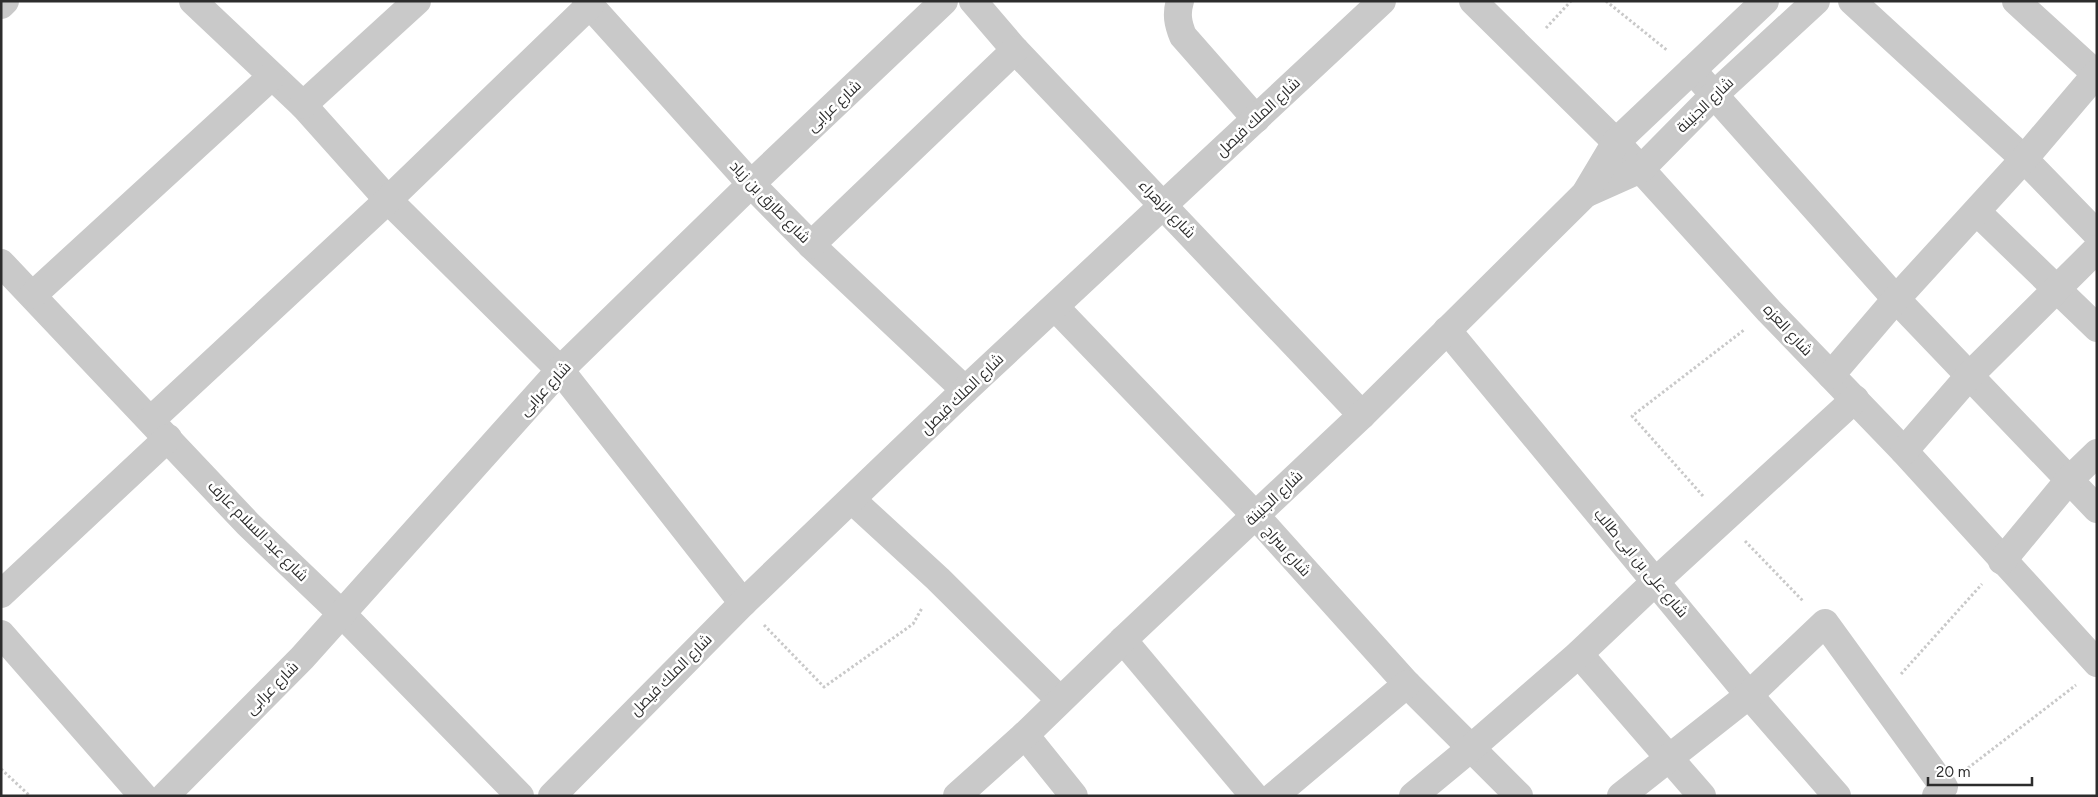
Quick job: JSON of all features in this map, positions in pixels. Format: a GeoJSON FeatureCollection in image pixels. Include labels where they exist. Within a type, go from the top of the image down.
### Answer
{"type":"FeatureCollection","features":[{"type":"Feature","properties":{"kind":"street"},"geometry":{"type":"LineString","coordinates":[[1,5],[5,1]]}},
{"type":"Feature","properties":{"kind":"street"},"geometry":{"type":"LineString","coordinates":[[303,105],[417,1]]}},
{"type":"Feature","properties":{"kind":"street","name":"شارع عرابى"},"geometry":{"type":"LineString","coordinates":[[165,796],[302,658],[560,370],[751,184],[944,1]]}},
{"type":"Feature","properties":{"kind":"street","name":"شارع الزهراء"},"geometry":{"type":"LineString","coordinates":[[973,1],[1015,50],[1362,415]]}},
{"type":"Feature","properties":{"kind":"street"},"geometry":{"type":"LineString","coordinates":[[1180,1],[1178,20],[1183,36],[1256,119]]}},
{"type":"Feature","properties":{"kind":"street","name":"شارع الملك فيصل"},"geometry":{"type":"LineString","coordinates":[[552,796],[743,603],[965,390],[1382,1]]}},
{"type":"Feature","properties":{"kind":"street","name":"شارع العزه"},"geometry":{"type":"LineString","coordinates":[[1473,1],[1616,142],[1769,311],[1904,451],[2002,561],[2089,672]]}},
{"type":"Feature","properties":{"kind":"street","name":"شارع الجنينة"},"geometry":{"type":"LineString","coordinates":[[957,796],[1025,735],[1362,415],[1585,194],[1616,142],[1765,1]]}},
{"type":"Feature","properties":{"kind":"street","name":"شارع الجنينة"},"geometry":{"type":"LineString","coordinates":[[1585,194],[1641,169],[1715,94],[1816,1]]}},
{"type":"Feature","properties":{"kind":"street"},"geometry":{"type":"LineString","coordinates":[[1852,1],[2024,158],[2097,234]]}},
{"type":"Feature","properties":{"kind":"street"},"geometry":{"type":"LineString","coordinates":[[1830,375],[1896,299],[1977,212],[2096,73],[2016,1]]}},
{"type":"Feature","properties":{"kind":"street"},"geometry":{"type":"LineString","coordinates":[[1,594],[159,429],[588,3]]}},
{"type":"Feature","properties":{"kind":"street","name":"شارع طارق بن زياد"},"geometry":{"type":"LineString","coordinates":[[588,3],[751,184],[811,244],[965,390]]}},
{"type":"Feature","properties":{"kind":"street"},"geometry":{"type":"LineString","coordinates":[[206,5],[271,77],[303,105],[388,200],[560,370],[743,603]]}},
{"type":"Feature","properties":{"kind":"street"},"geometry":{"type":"LineString","coordinates":[[811,244],[1015,50]]}},
{"type":"Feature","properties":{"kind":"street"},"geometry":{"type":"LineString","coordinates":[[1692,70],[1896,299],[2097,509]]}},
{"type":"Feature","properties":{"kind":"street"},"geometry":{"type":"LineString","coordinates":[[33,294],[271,77]]}},
{"type":"Feature","properties":{"kind":"street"},"geometry":{"type":"LineString","coordinates":[[1977,212],[2097,328]]}},
{"type":"Feature","properties":{"kind":"street"},"geometry":{"type":"LineString","coordinates":[[1904,451],[1970,375],[2097,249]]}},
{"type":"Feature","properties":{"kind":"street","name":"شارع عبد السلام عارف"},"geometry":{"type":"LineString","coordinates":[[4,270],[33,294],[248,524],[342,614],[520,796]]}},
{"type":"Feature","properties":{"kind":"street","name":"شارع سراج"},"geometry":{"type":"LineString","coordinates":[[1055,306],[1255,515],[1407,684],[1519,796]]}},
{"type":"Feature","properties":{"kind":"street","name":"شارع على بن ابى طالب"},"geometry":{"type":"LineString","coordinates":[[1447,330],[1749,695],[1837,796]]}},
{"type":"Feature","properties":{"kind":"street"},"geometry":{"type":"LineString","coordinates":[[1413,796],[1579,654],[1656,581],[1855,400]]}},
{"type":"Feature","properties":{"kind":"street"},"geometry":{"type":"LineString","coordinates":[[2002,561],[2069,480],[2097,453]]}},
{"type":"Feature","properties":{"kind":"street"},"geometry":{"type":"LineString","coordinates":[[852,500],[938,579],[1060,700]]}},
{"type":"Feature","properties":{"kind":"street"},"geometry":{"type":"LineString","coordinates":[[1620,796],[1749,695],[1825,622],[1879,698],[1940,791]]}},
{"type":"Feature","properties":{"kind":"street"},"geometry":{"type":"LineString","coordinates":[[1,634],[143,796]]}},
{"type":"Feature","properties":{"kind":"street"},"geometry":{"type":"LineString","coordinates":[[1123,640],[1254,796]]}},
{"type":"Feature","properties":{"kind":"street"},"geometry":{"type":"LineString","coordinates":[[1579,654],[1702,796]]}},
{"type":"Feature","properties":{"kind":"street"},"geometry":{"type":"LineString","coordinates":[[1274,796],[1407,684]]}},
{"type":"Feature","properties":{"kind":"street"},"geometry":{"type":"LineString","coordinates":[[1025,735],[1074,796]]}},
{"type":"Feature","properties":{"kind":"path"},"geometry":{"type":"LineString","coordinates":[[1606,1],[1692,70]]}},
{"type":"Feature","properties":{"kind":"path"},"geometry":{"type":"LineString","coordinates":[[1769,311],[1632,416],[1724,520],[1825,622]]}},
{"type":"Feature","properties":{"kind":"path"},"geometry":{"type":"LineString","coordinates":[[1879,698],[2002,561]]}},
{"type":"Feature","properties":{"kind":"path"},"geometry":{"type":"LineString","coordinates":[[743,603],[824,687],[913,624],[938,579]]}},
{"type":"Feature","properties":{"kind":"path"},"geometry":{"type":"LineString","coordinates":[[1940,791],[2089,672]]}},
{"type":"Feature","properties":{"kind":"path"},"geometry":{"type":"LineString","coordinates":[[1,769],[30,796]]}}]}
